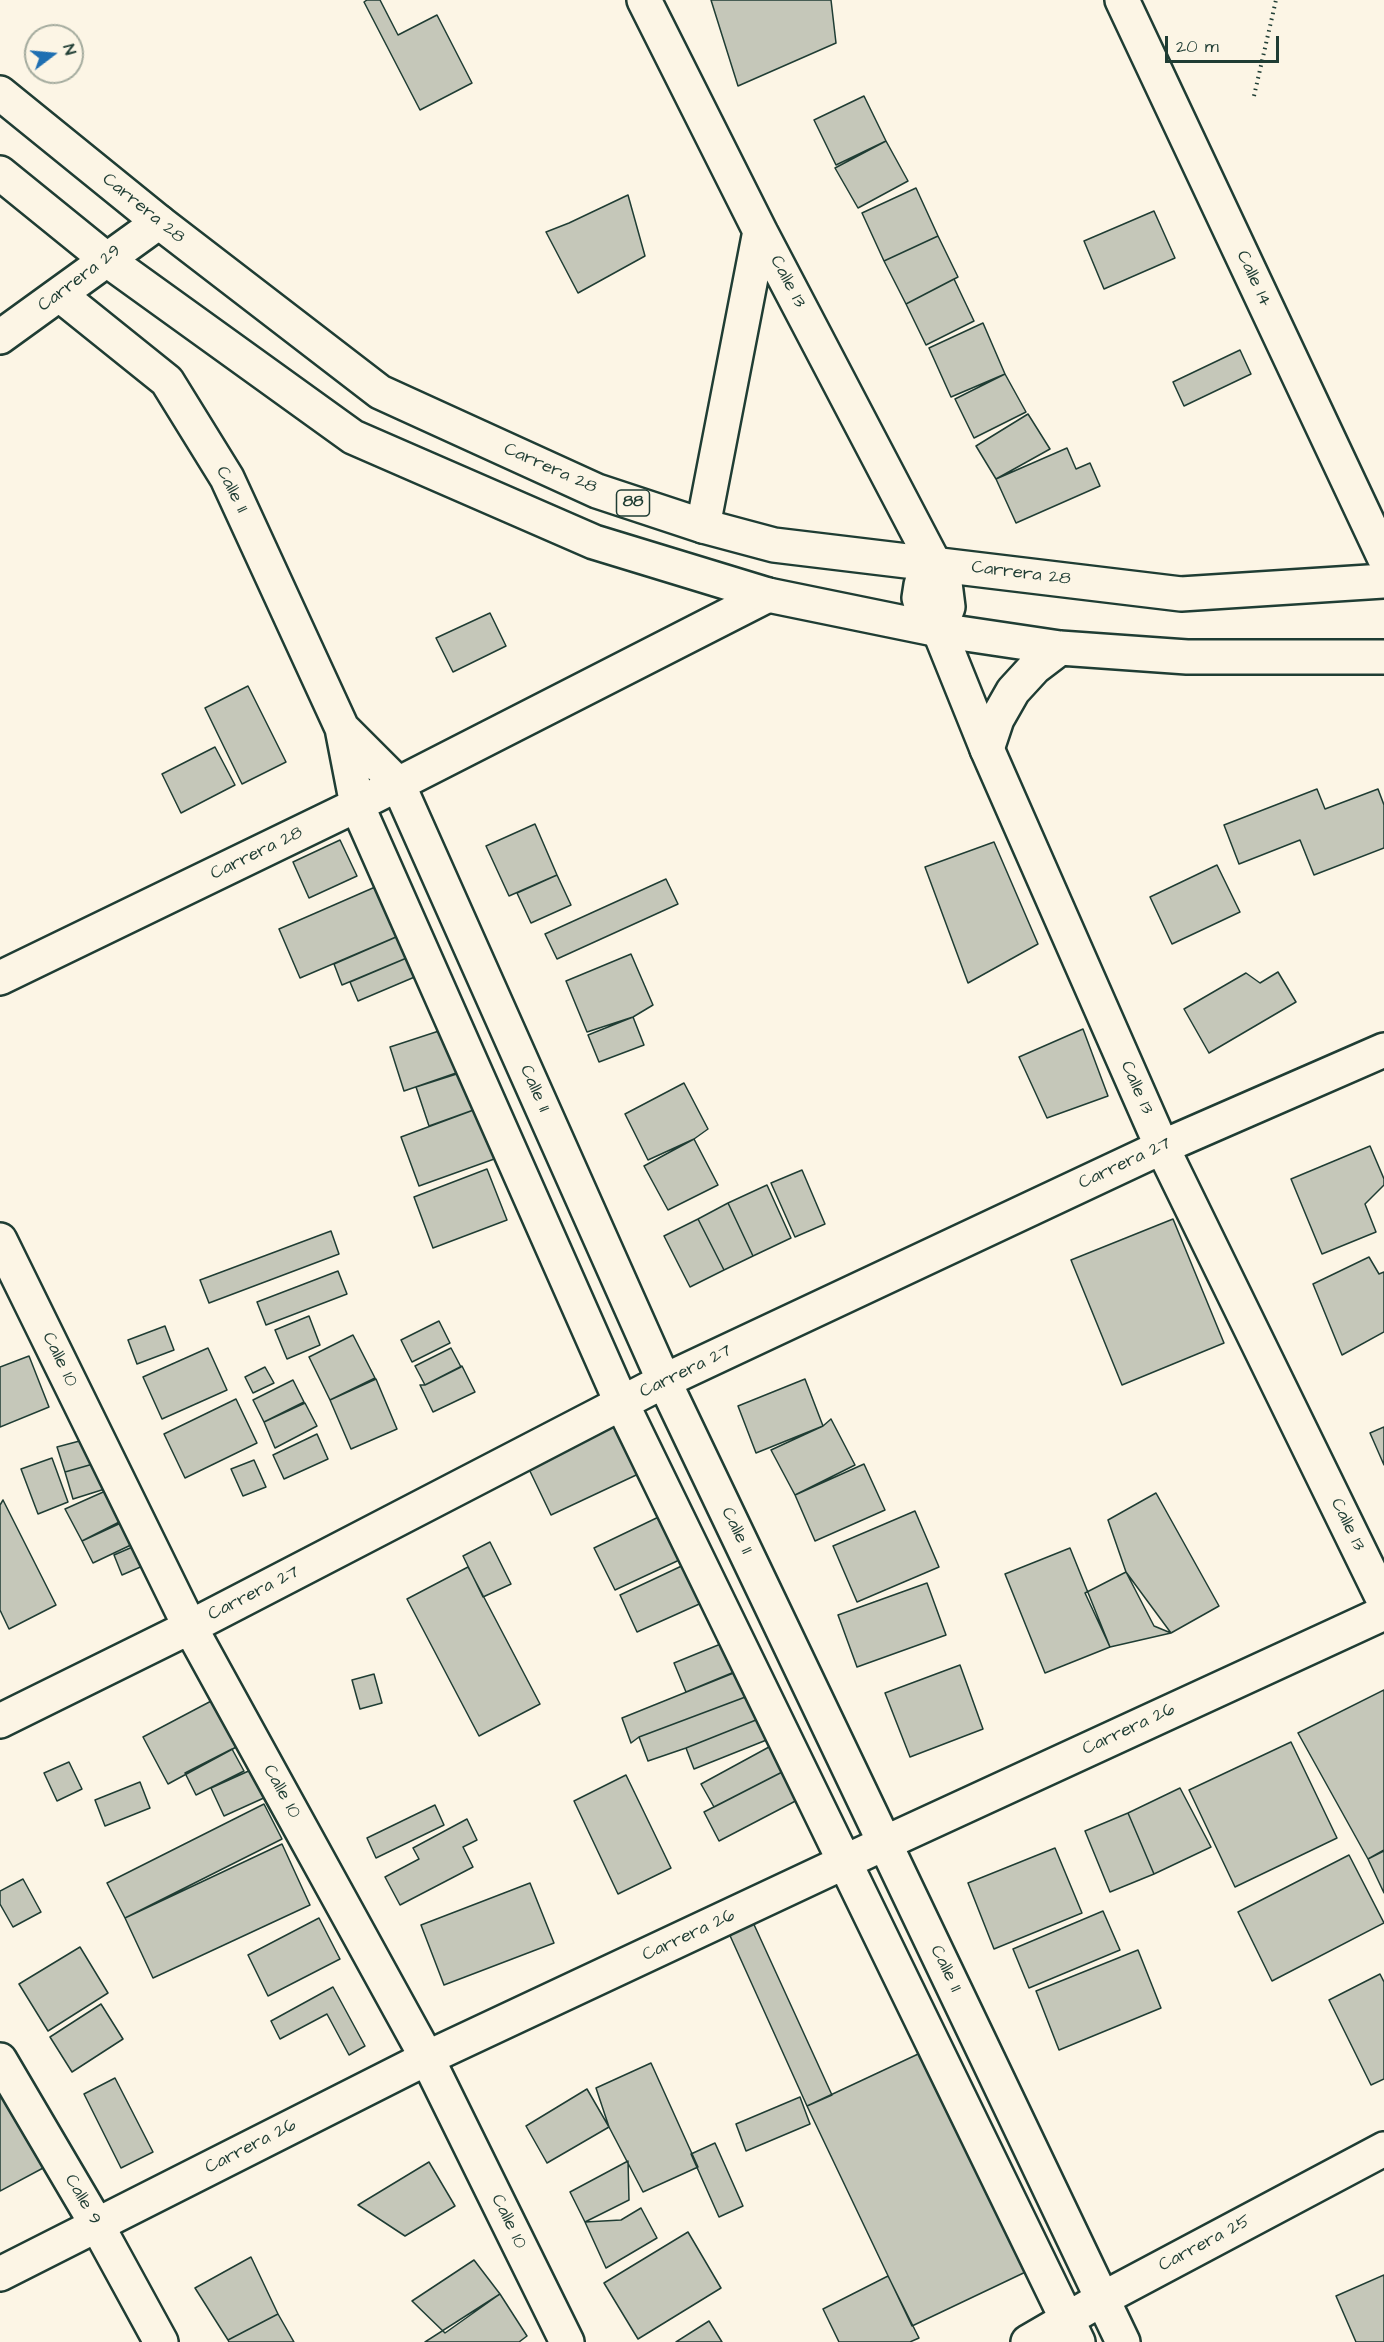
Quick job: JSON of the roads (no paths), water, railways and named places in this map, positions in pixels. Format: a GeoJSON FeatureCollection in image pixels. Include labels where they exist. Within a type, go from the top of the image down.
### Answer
{"type":"FeatureCollection","features":[{"type":"Feature","properties":{"kind":"main road","name":"Calle 13"},"geometry":{"type":"LineString","coordinates":[[644,0],[760,231],[933,563],[925,572],[919,598],[929,622],[939,630],[987,749],[1162,1147],[1384,1601]]}},
{"type":"Feature","properties":{"kind":"main road","name":"Calle 14"},"geometry":{"type":"LineString","coordinates":[[1122,0],[1384,557]]}},
{"type":"Feature","properties":{"kind":"main road","name":"Carrera 28"},"geometry":{"type":"LineString","coordinates":[[0,93],[159,222],[380,392],[597,491],[703,526],[774,545],[1181,594],[1384,581]]}},
{"type":"Feature","properties":{"kind":"main road"},"geometry":{"type":"LineString","coordinates":[[0,173],[106,259],[353,437],[594,542],[768,595],[939,630],[1060,648],[1187,657],[1384,657]]}},
{"type":"Feature","properties":{"kind":"main road","name":"Carrera 29"},"geometry":{"type":"LineString","coordinates":[[0,337],[60,296],[106,259],[159,222]]}},
{"type":"Feature","properties":{"kind":"main road"},"geometry":{"type":"LineString","coordinates":[[703,526],[760,231]]}},
{"type":"Feature","properties":{"kind":"main road","name":"Calle 11"},"geometry":{"type":"LineString","coordinates":[[60,296],[167,381],[227,478],[342,728],[357,805],[622,1404],[1072,2331]]}},
{"type":"Feature","properties":{"kind":"main road","name":"Carrera 28"},"geometry":{"type":"LineString","coordinates":[[0,978],[357,805],[768,595]]}},
{"type":"Feature","properties":{"kind":"main road"},"geometry":{"type":"LineString","coordinates":[[987,749],[997,719],[1013,691],[1035,667],[1060,648]]}},
{"type":"Feature","properties":{"kind":"main road","name":"Calle 11"},"geometry":{"type":"LineString","coordinates":[[342,728],[398,784],[664,1381],[1123,2342]]}},
{"type":"Feature","properties":{"kind":"main road","name":"Carrera 27"},"geometry":{"type":"LineString","coordinates":[[0,1721],[190,1627],[664,1381],[1162,1147],[1384,1050]]}},
{"type":"Feature","properties":{"kind":"main road","name":"Calle 10"},"geometry":{"type":"LineString","coordinates":[[0,1240],[190,1627],[427,2058],[567,2342]]}},
{"type":"Feature","properties":{"kind":"main road","name":"Carrera 26"},"geometry":{"type":"LineString","coordinates":[[0,2274],[427,2058],[885,1843],[1384,1613]]}},
{"type":"Feature","properties":{"kind":"main road","name":"Calle 9"},"geometry":{"type":"LineString","coordinates":[[0,2061],[97,2225],[161,2342]]}},
{"type":"Feature","properties":{"kind":"main road","name":"Carrera 25"},"geometry":{"type":"LineString","coordinates":[[1028,2342],[1072,2331],[1102,2299],[1384,2149]]}}]}
